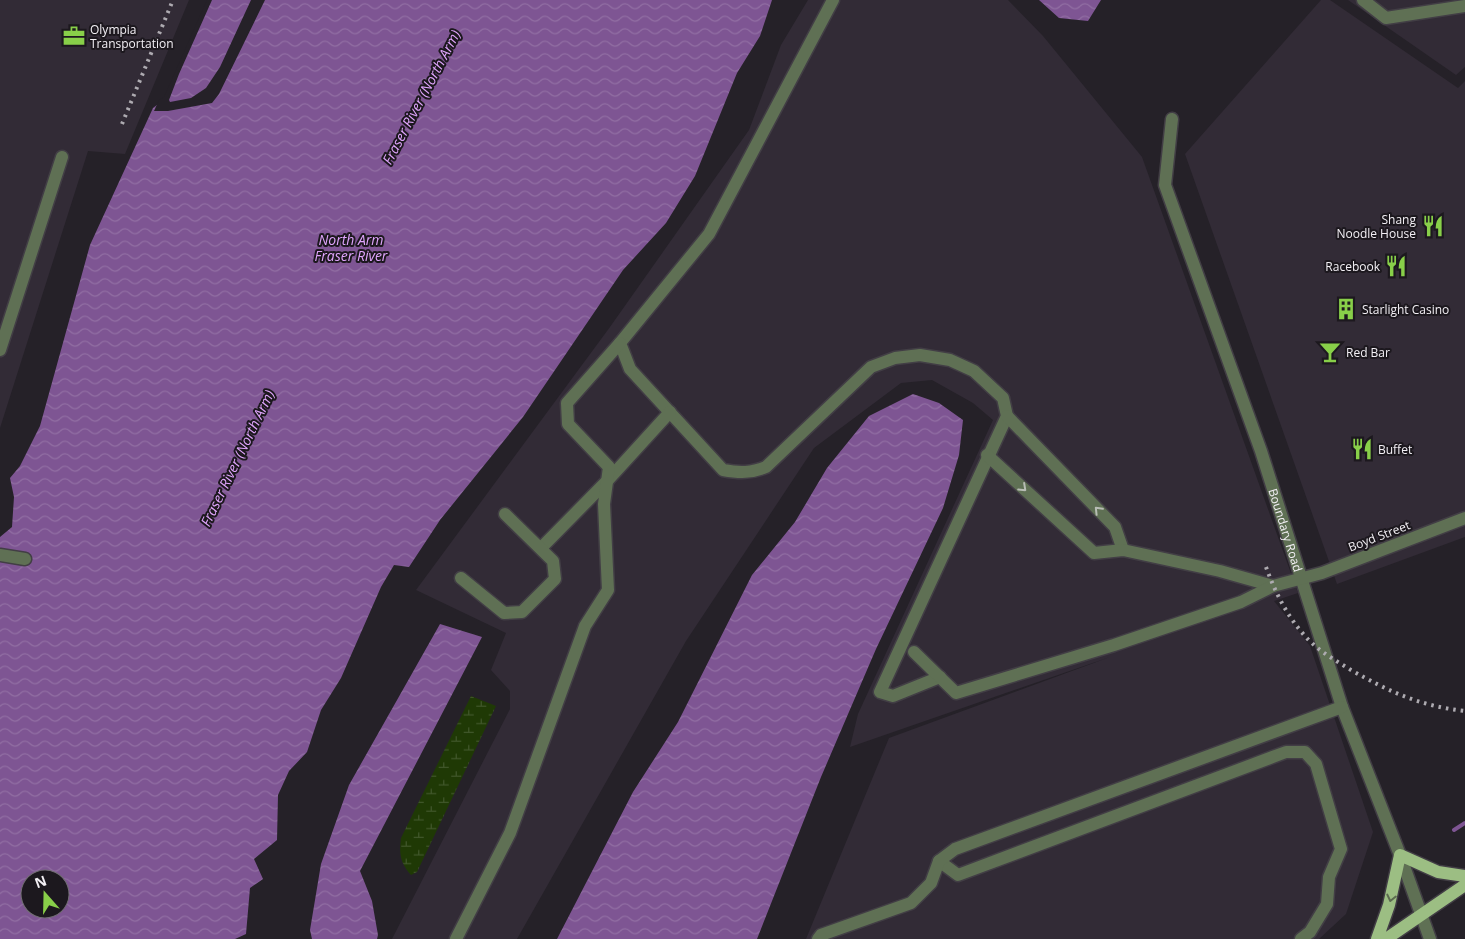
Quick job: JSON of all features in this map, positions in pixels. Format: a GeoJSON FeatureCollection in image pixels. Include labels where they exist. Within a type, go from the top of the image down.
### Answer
{"type":"FeatureCollection","features":[{"type":"Feature","properties":{"kind":"main road"},"geometry":{"type":"LineString","coordinates":[[1377,939],[1389,904],[1400,855],[1438,872],[1465,876]]}},
{"type":"Feature","properties":{"kind":"main road"},"geometry":{"type":"LineString","coordinates":[[1386,939],[1465,885]]}},
{"type":"Feature","properties":{"kind":"street"},"geometry":{"type":"LineString","coordinates":[[456,939],[510,833],[585,626],[608,590],[604,504],[609,467],[568,424],[568,403],[709,234],[833,0]]}},
{"type":"Feature","properties":{"kind":"street"},"geometry":{"type":"LineString","coordinates":[[1362,0],[1386,18],[1465,6]]}},
{"type":"Feature","properties":{"kind":"street","name":"Boundary Road"},"geometry":{"type":"LineString","coordinates":[[1172,119],[1165,185],[1261,451],[1342,707],[1400,855],[1430,939]]}},
{"type":"Feature","properties":{"kind":"street"},"geometry":{"type":"LineString","coordinates":[[0,350],[62,156]]}},
{"type":"Feature","properties":{"kind":"street"},"geometry":{"type":"LineString","coordinates":[[620,343],[630,369],[723,470],[750,473],[766,467],[871,367],[895,358],[920,355],[950,360],[974,371],[1003,398],[1007,416],[1115,527],[1123,550]]}},
{"type":"Feature","properties":{"kind":"street"},"geometry":{"type":"LineString","coordinates":[[542,547],[608,480],[670,412]]}},
{"type":"Feature","properties":{"kind":"street"},"geometry":{"type":"LineString","coordinates":[[940,678],[893,696],[880,692],[1007,416]]}},
{"type":"Feature","properties":{"kind":"street"},"geometry":{"type":"LineString","coordinates":[[987,456],[1094,553],[1123,550],[1220,571],[1273,586]]}},
{"type":"Feature","properties":{"kind":"street"},"geometry":{"type":"LineString","coordinates":[[461,578],[504,613],[522,612],[555,578],[553,561],[542,547],[505,514]]}},
{"type":"Feature","properties":{"kind":"street","name":"Boyd Street"},"geometry":{"type":"LineString","coordinates":[[1273,586],[1302,580],[1465,518]]}},
{"type":"Feature","properties":{"kind":"street"},"geometry":{"type":"LineString","coordinates":[[0,555],[24,559]]}},
{"type":"Feature","properties":{"kind":"street"},"geometry":{"type":"LineString","coordinates":[[914,652],[956,693],[1123,642],[1241,602],[1273,586]]}},
{"type":"Feature","properties":{"kind":"street"},"geometry":{"type":"LineString","coordinates":[[820,937],[911,903],[931,883],[939,861],[955,849],[1342,707]]}},
{"type":"Feature","properties":{"kind":"street"},"geometry":{"type":"LineString","coordinates":[[939,861],[958,875],[1286,752],[1305,752],[1316,764],[1341,848],[1329,877],[1327,904],[1310,932],[1302,939]]}},
{"type":"Feature","properties":{"kind":"shaded area"},"geometry":{"type":"Polygon","coordinates":[[[0,0],[189,0],[125,154],[88,151],[0,428],[0,0]]]}},
{"type":"Feature","properties":{"kind":"shaded area"},"geometry":{"type":"Polygon","coordinates":[[[808,0],[1008,0],[1043,36],[1142,157],[1298,593],[1274,601],[1310,646],[1373,832],[1346,914],[1319,939],[806,939],[889,738],[1110,657],[850,747],[858,714],[993,420],[973,403],[932,380],[901,383],[814,448],[686,641],[517,939],[392,939],[510,709],[510,691],[491,670],[506,633],[416,590],[610,327],[749,130],[781,45],[808,0]]]}},
{"type":"Feature","properties":{"kind":"shaded area"},"geometry":{"type":"Polygon","coordinates":[[[1321,0],[1330,0],[1458,88],[1465,81],[1465,537],[1337,584],[1185,154],[1321,0]]]}},
{"type":"Feature","properties":{"kind":"shaded area"},"geometry":{"type":"Polygon","coordinates":[[[1348,0],[1465,0],[1465,67],[1456,75],[1348,0]]]}},
{"type":"Feature","properties":{"kind":"green space"},"geometry":{"type":"Polygon","coordinates":[[[471,696],[496,706],[417,872],[411,875],[401,858],[401,838],[471,696]]]}},
{"type":"Feature","properties":{"kind":"water","name":"North Arm Fraser River"},"geometry":{"type":"Polygon","coordinates":[[[209,0],[772,0],[760,36],[737,73],[695,176],[666,223],[623,270],[523,417],[440,520],[409,567],[394,565],[381,587],[341,678],[321,710],[307,752],[289,771],[278,795],[277,840],[254,859],[263,879],[250,888],[246,934],[235,939],[0,939],[0,537],[12,527],[14,497],[10,478],[20,466],[40,426],[90,245],[153,108],[166,98],[209,0]]]}},
{"type":"Feature","properties":{"kind":"water"},"geometry":{"type":"Polygon","coordinates":[[[1039,0],[1101,0],[1088,21],[1059,18],[1039,0]]]}},
{"type":"Feature","properties":{"kind":"water"},"geometry":{"type":"Polygon","coordinates":[[[913,394],[939,403],[963,420],[959,455],[943,508],[876,649],[821,777],[757,939],[557,939],[633,792],[678,722],[752,575],[795,522],[827,468],[869,416],[913,394]]]}},
{"type":"Feature","properties":{"kind":"water"},"geometry":{"type":"Polygon","coordinates":[[[440,624],[482,637],[360,871],[372,901],[378,935],[377,939],[312,939],[310,930],[321,864],[349,785],[440,624]]]}},
{"type":"Feature","properties":{"kind":"pier"},"geometry":{"type":"Polygon","coordinates":[[[207,0],[212,0],[179,74],[169,100],[170,102],[191,98],[206,88],[220,67],[251,0],[265,0],[219,94],[212,103],[168,111],[154,111],[159,100],[164,97],[207,0]]]}},
{"type":"Feature","properties":{"kind":"waterway"},"geometry":{"type":"LineString","coordinates":[[1454,830],[1465,823]]}},
{"type":"Feature","properties":{"kind":"railway"},"geometry":{"type":"LineString","coordinates":[[122,124],[173,0]]}},
{"type":"Feature","properties":{"kind":"railway"},"geometry":{"type":"LineString","coordinates":[[1266,567],[1287,612],[1305,636],[1321,651],[1351,670],[1406,697],[1434,706],[1465,711]]}},
{"type":"Feature","properties":{"kind":"place","name":"Olympia Transportation"},"geometry":{"type":"Point","coordinates":[74,36]}},
{"type":"Feature","properties":{"kind":"place","name":"Shang Noodle House"},"geometry":{"type":"Point","coordinates":[1433,226]}},
{"type":"Feature","properties":{"kind":"place","name":"Racebook"},"geometry":{"type":"Point","coordinates":[1396,266]}},
{"type":"Feature","properties":{"kind":"place","name":"Starlight Casino"},"geometry":{"type":"Point","coordinates":[1346,309]}},
{"type":"Feature","properties":{"kind":"place","name":"Red Bar"},"geometry":{"type":"Point","coordinates":[1330,352]}},
{"type":"Feature","properties":{"kind":"place","name":"Buffet"},"geometry":{"type":"Point","coordinates":[1362,449]}},
{"type":"Feature","properties":{"kind":"water label","name":"Fraser River (North Arm)"},"geometry":{"type":"Point","coordinates":[421,97]}},
{"type":"Feature","properties":{"kind":"water label","name":"Fraser River (North Arm)"},"geometry":{"type":"Point","coordinates":[237,458]}}]}
